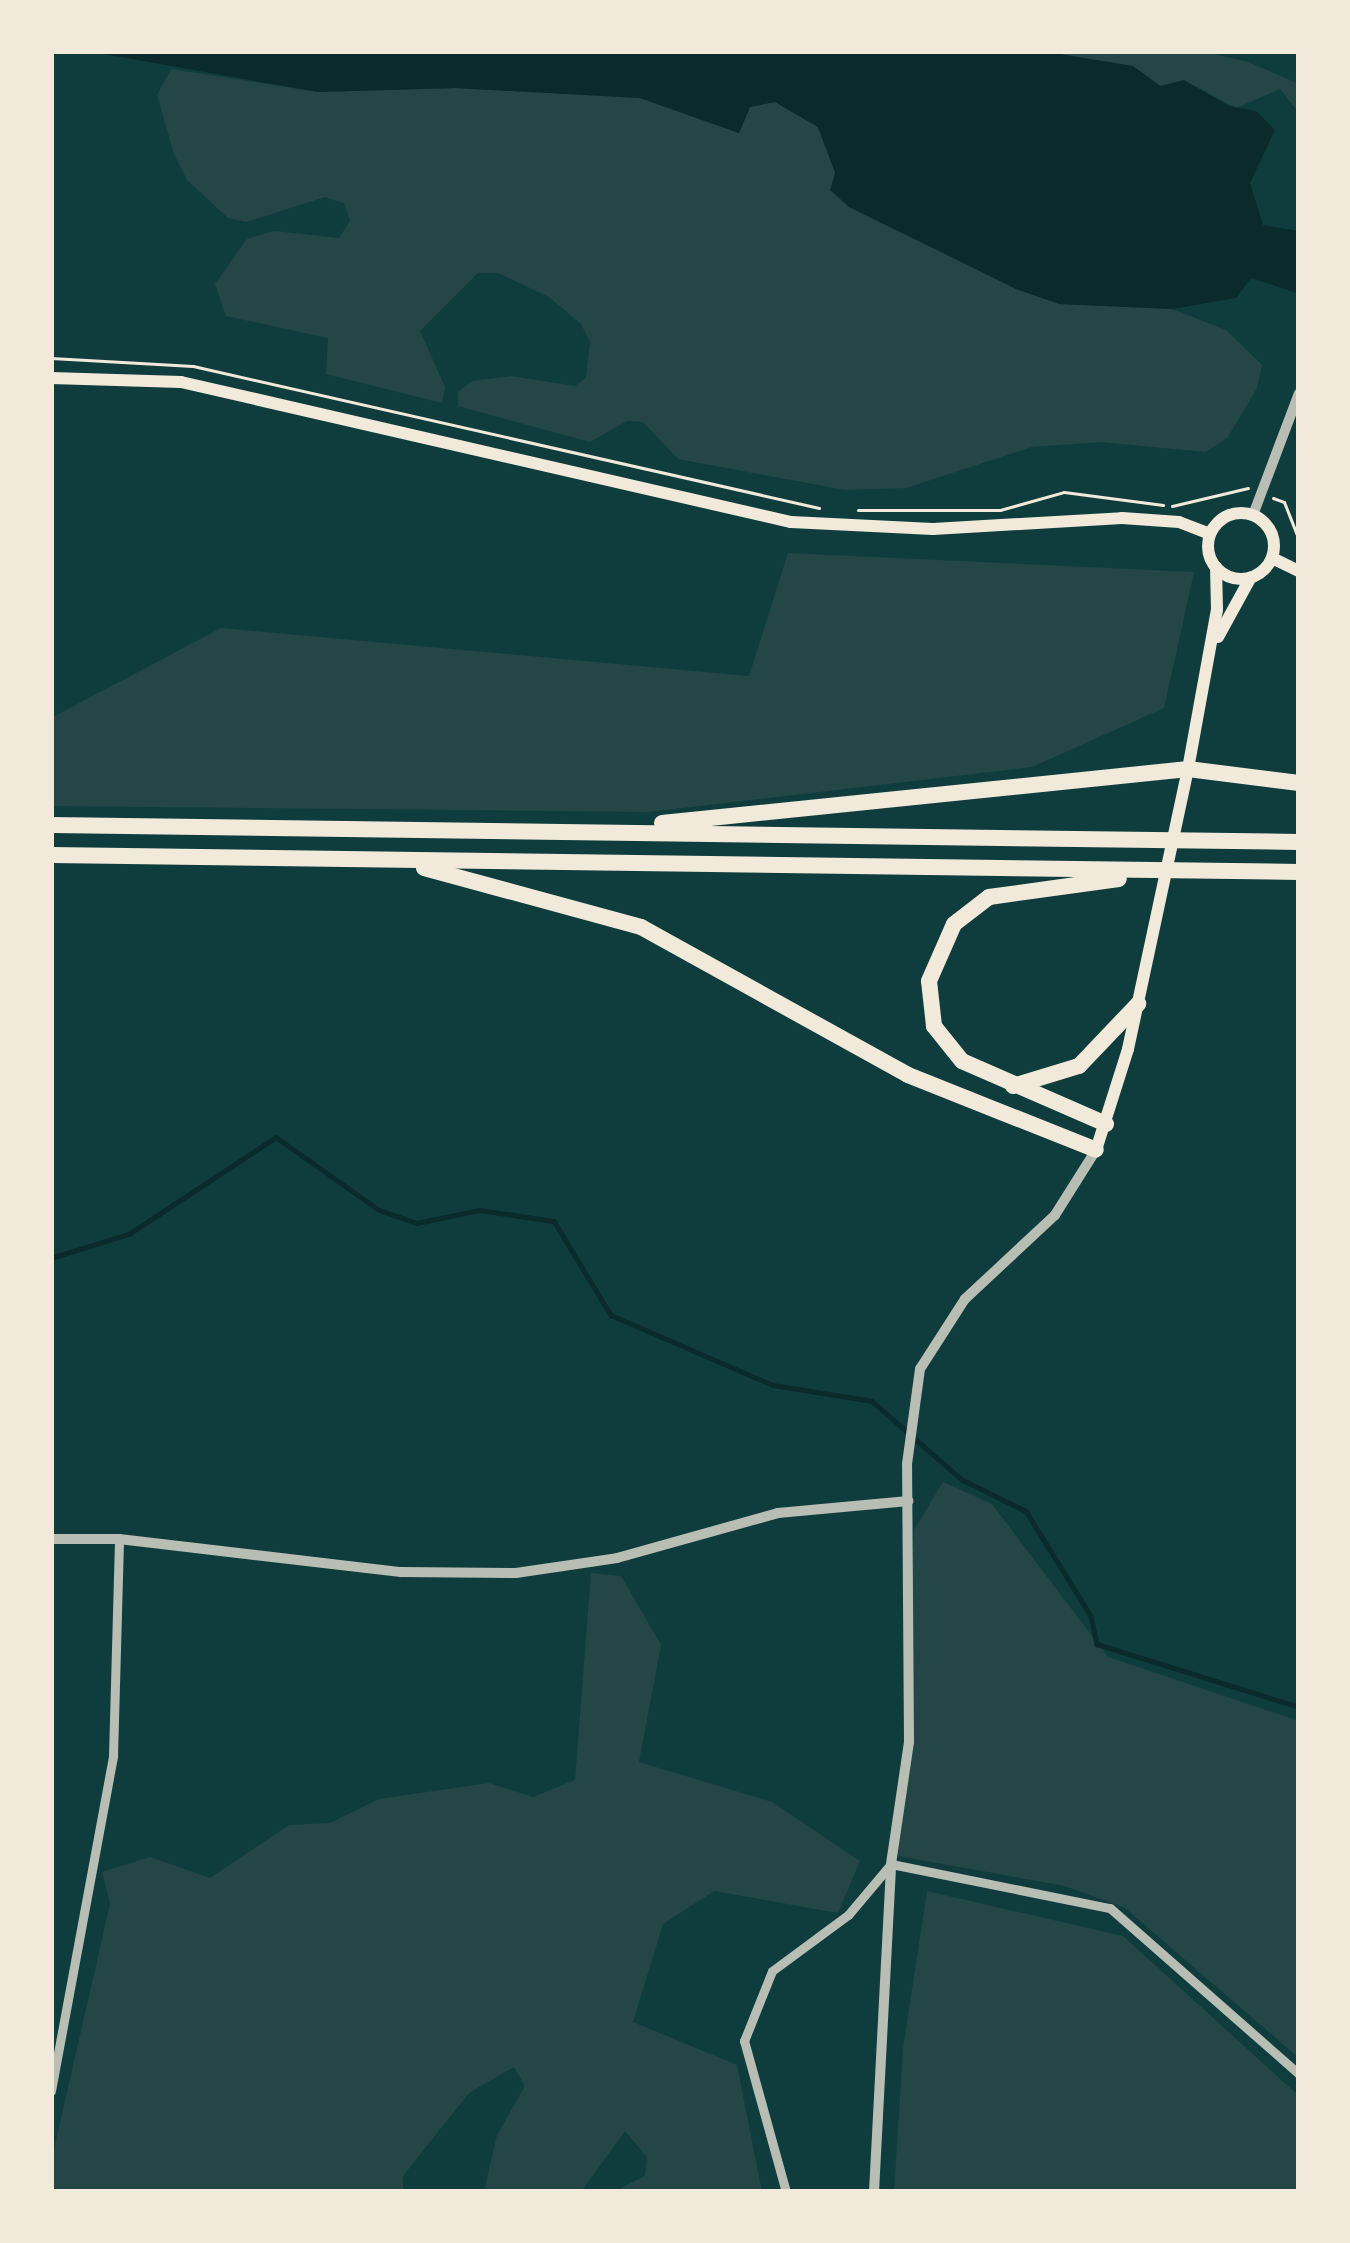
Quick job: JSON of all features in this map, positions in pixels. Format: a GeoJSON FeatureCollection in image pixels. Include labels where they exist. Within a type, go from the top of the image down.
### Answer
{"type":"FeatureCollection","features":[{"type":"Feature","properties":{"kind":"highway"},"geometry":{"type":"LineString","coordinates":[[583,832],[1188,769],[1299,783]]}},
{"type":"Feature","properties":{"kind":"highway"},"geometry":{"type":"LineString","coordinates":[[51,825],[1299,842]]}},
{"type":"Feature","properties":{"kind":"highway"},"geometry":{"type":"LineString","coordinates":[[51,855],[1299,872]]}},
{"type":"Feature","properties":{"kind":"highway"},"geometry":{"type":"LineString","coordinates":[[388,860],[641,927],[908,1075],[1096,1150]]}},
{"type":"Feature","properties":{"kind":"highway"},"geometry":{"type":"LineString","coordinates":[[1106,1124],[962,1061],[934,1026],[928,981],[954,923],[1010,890],[1215,872]]}},
{"type":"Feature","properties":{"kind":"highway"},"geometry":{"type":"LineString","coordinates":[[1012,1086],[1079,1066],[1138,1004]]}},
{"type":"Feature","properties":{"kind":"main road"},"geometry":{"type":"LineString","coordinates":[[51,378],[181,382],[790,522],[909,529],[1122,518],[1179,522],[1210,534]]}},
{"type":"Feature","properties":{"kind":"main road"},"geometry":{"type":"LineString","coordinates":[[1096,1150],[1138,1004],[1211,655],[1216,566],[1210,534],[1223,518],[1253,515],[1273,537],[1272,558],[1251,577],[1211,655]]}},
{"type":"Feature","properties":{"kind":"main road"},"geometry":{"type":"LineString","coordinates":[[1272,558],[1299,571]]}},
{"type":"Feature","properties":{"kind":"main road"},"geometry":{"type":"LineString","coordinates":[[1216,566],[1232,578],[1251,577]]}},
{"type":"Feature","properties":{"kind":"street"},"geometry":{"type":"LineString","coordinates":[[1253,515],[1267,496],[1299,393]]}},
{"type":"Feature","properties":{"kind":"street"},"geometry":{"type":"LineString","coordinates":[[874,2192],[891,1864],[909,1742],[907,1464],[920,1369],[965,1299],[1054,1215],[1096,1150]]}},
{"type":"Feature","properties":{"kind":"street"},"geometry":{"type":"LineString","coordinates":[[51,1539],[119,1539],[400,1572],[516,1573],[617,1558],[778,1513],[908,1502]]}},
{"type":"Feature","properties":{"kind":"street"},"geometry":{"type":"LineString","coordinates":[[51,2091],[113,1756],[119,1539]]}},
{"type":"Feature","properties":{"kind":"street"},"geometry":{"type":"LineString","coordinates":[[891,1864],[1110,1907],[1299,2074]]}},
{"type":"Feature","properties":{"kind":"street"},"geometry":{"type":"LineString","coordinates":[[786,2192],[744,2041],[772,1971],[848,1916],[891,1864]]}},
{"type":"Feature","properties":{"kind":"path"},"geometry":{"type":"LineString","coordinates":[[51,358],[193,366],[826,510]]}},
{"type":"Feature","properties":{"kind":"path"},"geometry":{"type":"LineString","coordinates":[[849,510],[1000,510],[1064,492],[1166,506],[1227,498],[1244,487],[1284,502],[1299,540]]}},
{"type":"Feature","properties":{"kind":"shaded area"},"geometry":{"type":"Polygon","coordinates":[[[87,51],[1041,51],[1133,66],[1160,86],[1184,80],[1229,106],[1256,111],[1275,130],[1250,183],[1263,225],[1299,231],[1299,294],[1251,278],[1236,298],[1172,309],[1059,304],[1016,289],[849,207],[830,190],[835,173],[818,127],[775,102],[750,107],[739,133],[640,98],[455,88],[318,92],[87,51]]]}},
{"type":"Feature","properties":{"kind":"shaded area"},"geometry":{"type":"Polygon","coordinates":[[[1041,51],[1201,51],[1248,62],[1299,84],[1299,113],[1280,89],[1236,108],[1197,87],[1161,86],[1132,66],[1041,51]]]}},
{"type":"Feature","properties":{"kind":"shaded area"},"geometry":{"type":"Polygon","coordinates":[[[171,69],[318,92],[455,88],[640,98],[739,133],[750,107],[775,102],[818,127],[849,207],[1059,304],[1172,309],[1226,330],[1262,365],[1257,388],[1228,437],[1206,452],[1100,442],[1032,447],[906,488],[845,490],[678,459],[643,422],[627,421],[590,442],[458,406],[458,392],[472,381],[511,376],[575,386],[586,378],[590,342],[581,324],[549,297],[498,273],[478,273],[420,331],[445,387],[442,403],[326,374],[328,338],[226,316],[215,284],[247,239],[274,231],[339,238],[350,221],[344,203],[325,197],[246,222],[228,218],[187,180],[174,154],[157,95],[171,69]]]}},
{"type":"Feature","properties":{"kind":"shaded area"},"geometry":{"type":"Polygon","coordinates":[[[788,553],[1194,572],[1164,708],[1032,767],[648,812],[51,806],[51,718],[221,628],[749,676],[788,553]]]}},
{"type":"Feature","properties":{"kind":"shaded area"},"geometry":{"type":"Polygon","coordinates":[[[943,1482],[992,1504],[1108,1657],[1299,1721],[1299,2058],[1125,1908],[1065,1886],[898,1856],[914,1530],[943,1482]]]}},
{"type":"Feature","properties":{"kind":"shaded area"},"geometry":{"type":"Polygon","coordinates":[[[591,1573],[621,1576],[661,1645],[639,1762],[772,1802],[860,1861],[838,1913],[714,1891],[663,1924],[633,2022],[737,2065],[762,2192],[613,2192],[645,2176],[647,2157],[625,2131],[581,2192],[491,2192],[485,2187],[497,2135],[525,2086],[514,2067],[469,2093],[403,2176],[403,2192],[52,2192],[54,2149],[110,1904],[102,1872],[150,1857],[210,1878],[289,1825],[330,1823],[379,1799],[489,1783],[533,1797],[575,1780],[591,1573]]]}},
{"type":"Feature","properties":{"kind":"shaded area"},"geometry":{"type":"Polygon","coordinates":[[[927,1891],[1123,1936],[1299,2096],[1299,2192],[894,2192],[903,2049],[927,1891]]]}},
{"type":"Feature","properties":{"kind":"waterway"},"geometry":{"type":"LineString","coordinates":[[51,1258],[129,1234],[276,1137],[379,1210],[417,1223],[480,1210],[554,1221],[611,1315],[773,1385],[872,1401],[961,1479],[1026,1511],[1091,1616],[1097,1644],[1299,1707]]}}]}
